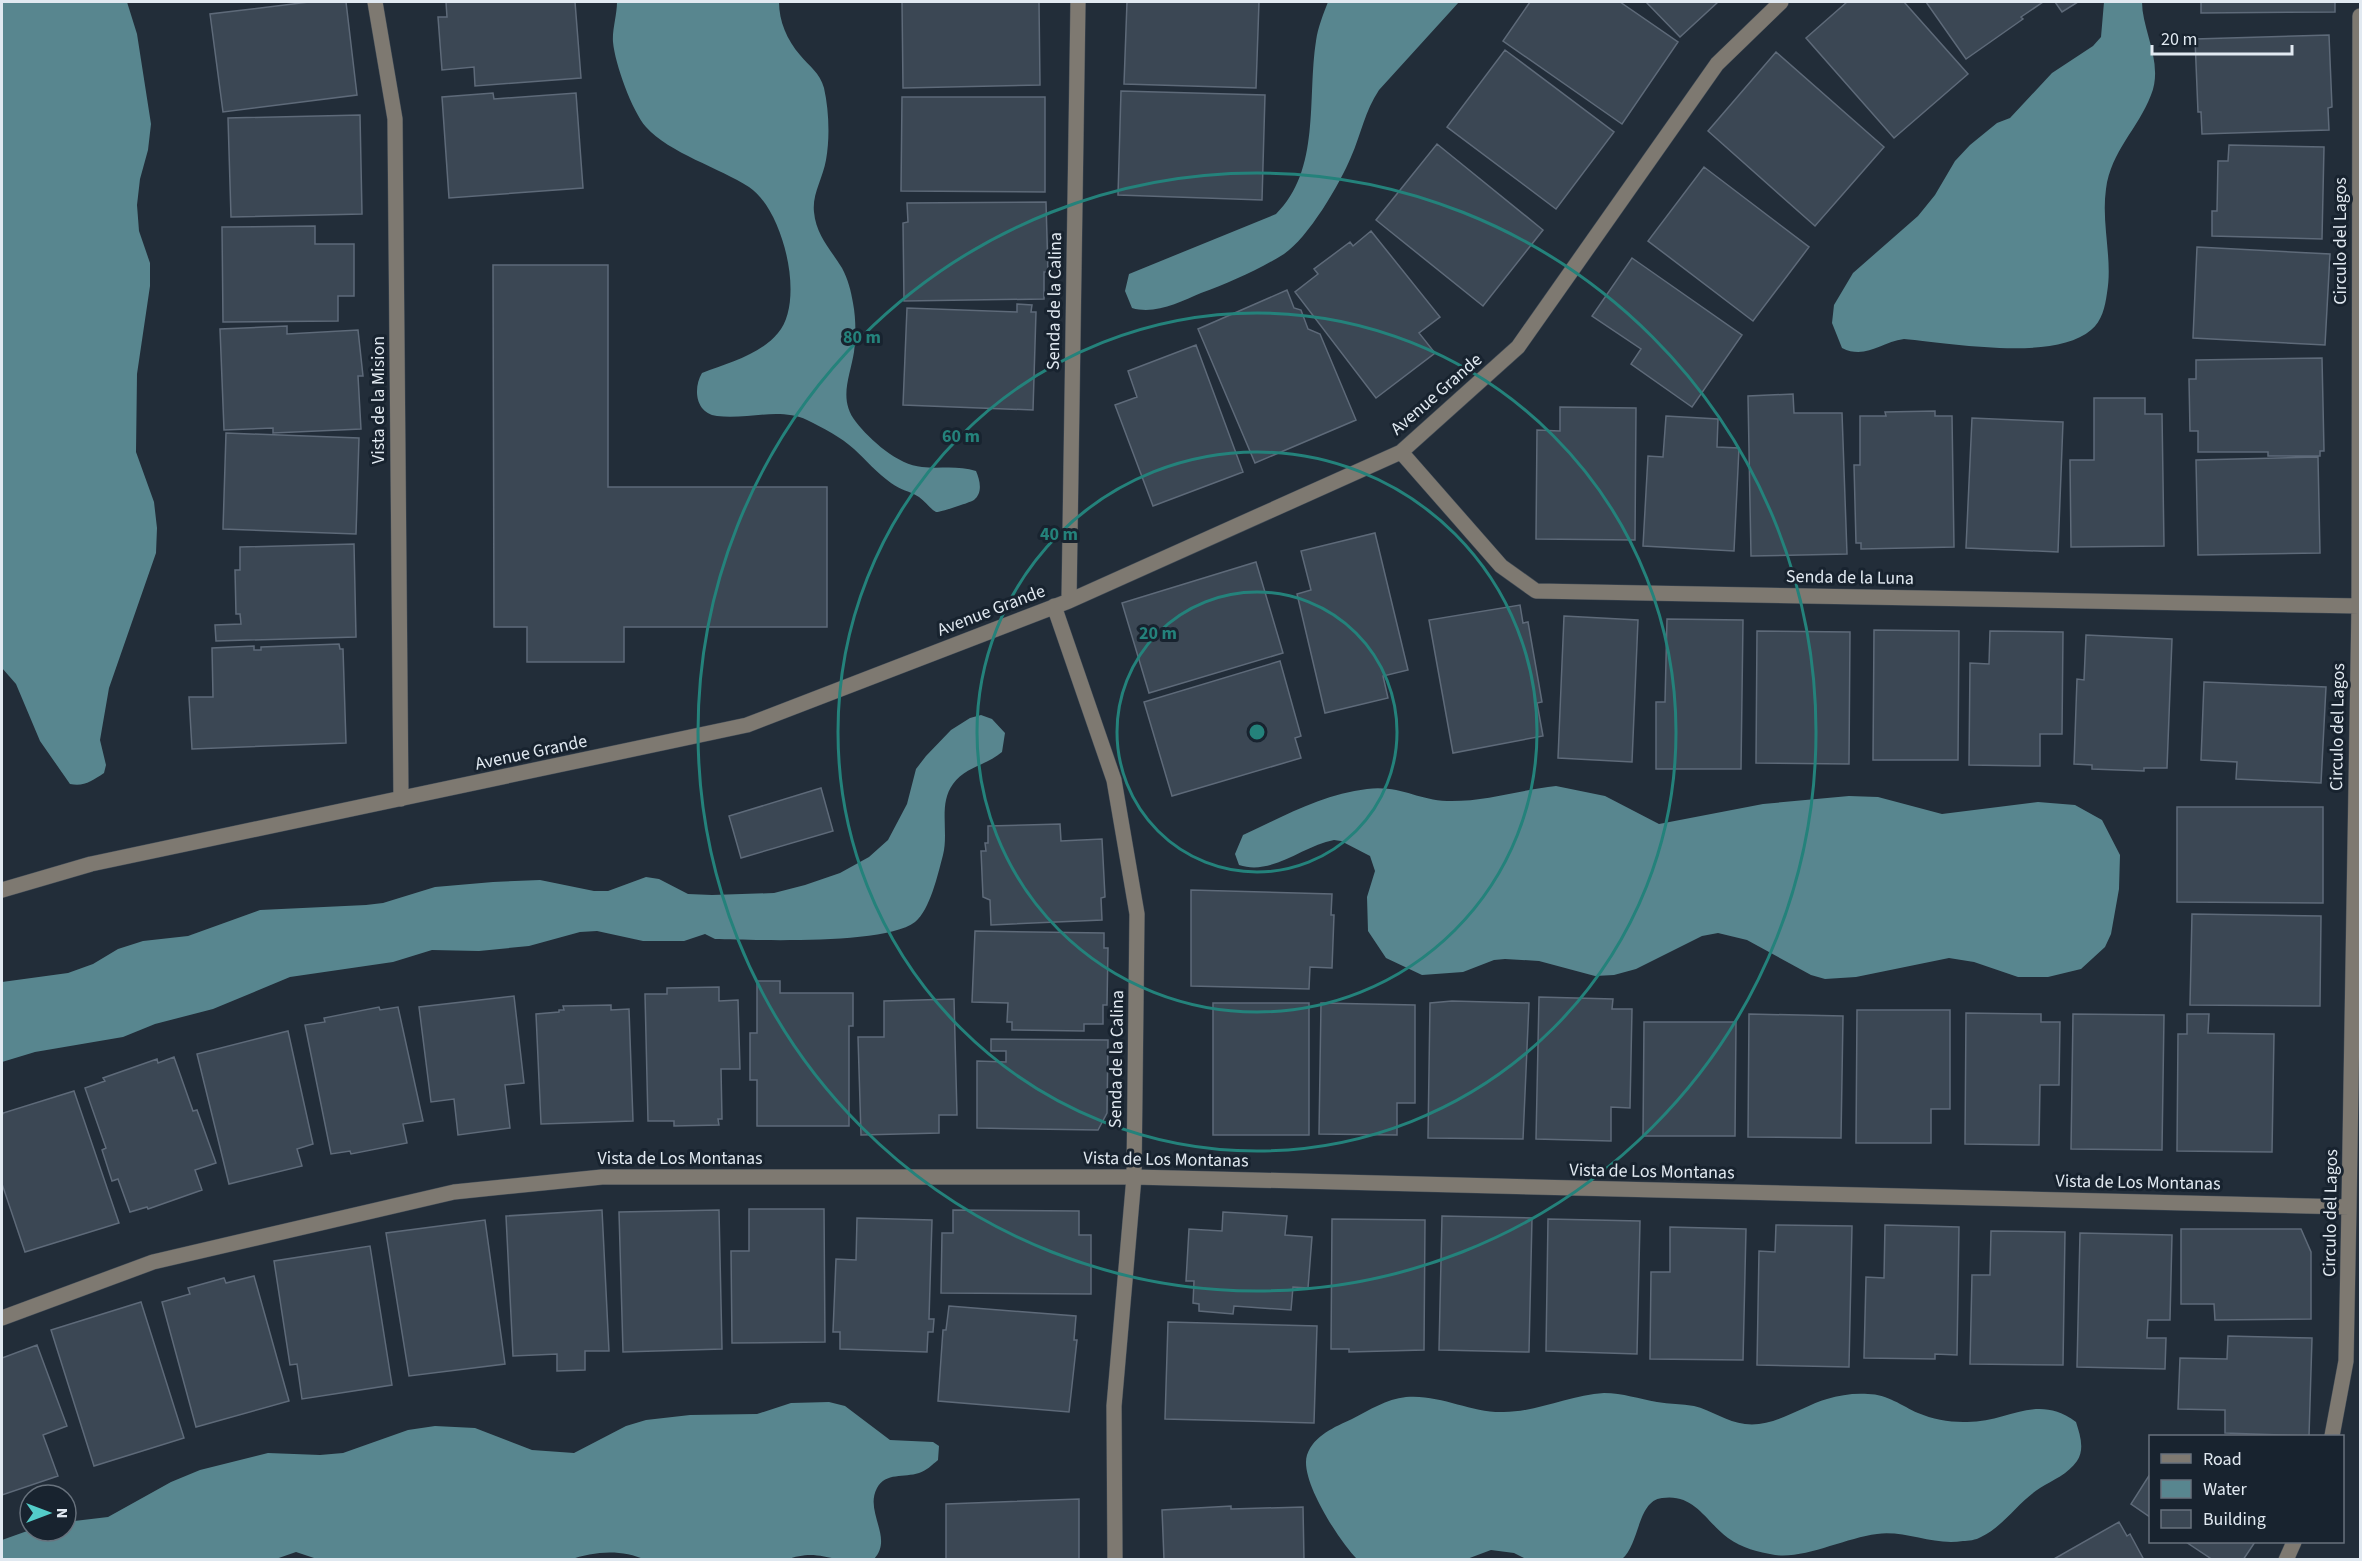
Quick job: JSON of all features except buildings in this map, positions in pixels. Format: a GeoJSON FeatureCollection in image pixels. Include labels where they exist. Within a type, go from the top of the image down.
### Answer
{"type":"FeatureCollection","features":[{"type":"Feature","properties":{"kind":"street","name":"Vista de la Mision"},"geometry":{"type":"LineString","coordinates":[[375,2],[395,119],[401,800]]}},
{"type":"Feature","properties":{"kind":"street","name":"Senda de la Calina"},"geometry":{"type":"LineString","coordinates":[[1078,2],[1062,603],[1114,780],[1137,914],[1134,1177],[1114,1406],[1115,1560]]}},
{"type":"Feature","properties":{"kind":"street","name":"Avenue Grande"},"geometry":{"type":"LineString","coordinates":[[2,890],[91,864],[747,725],[1062,603],[1401,452],[1518,347],[1717,64],[1781,2]]}},
{"type":"Feature","properties":{"kind":"street","name":"Circulo del Lagos"},"geometry":{"type":"LineString","coordinates":[[2332,1435],[2346,1361],[2359,606],[2361,16]]}},
{"type":"Feature","properties":{"kind":"street","name":"Senda de la Luna"},"geometry":{"type":"LineString","coordinates":[[1401,452],[1501,566],[1536,591],[2359,606]]}},
{"type":"Feature","properties":{"kind":"street","name":"Vista de Los Montanas"},"geometry":{"type":"LineString","coordinates":[[2,1318],[153,1262],[454,1192],[602,1177],[1134,1177],[2349,1207]]}},
{"type":"Feature","properties":{"kind":"street"},"geometry":{"type":"LineString","coordinates":[[2286,1560],[2294,1543]]}},
{"type":"Feature","properties":{"kind":"water"},"geometry":{"type":"Polygon","coordinates":[[[2,2],[127,2],[137,34],[151,124],[137,205],[139,231],[150,263],[150,286],[137,374],[136,452],[154,502],[157,528],[156,553],[109,688],[100,740],[106,765],[104,773],[80,785],[70,784],[40,741],[16,684],[2,668],[2,2]]]}},
{"type":"Feature","properties":{"kind":"water"},"geometry":{"type":"Polygon","coordinates":[[[617,2],[779,2],[780,16],[788,37],[795,49],[820,78],[826,97],[828,143],[825,167],[815,199],[814,212],[821,235],[844,272],[852,299],[855,340],[846,396],[851,413],[856,422],[877,444],[904,462],[922,467],[976,471],[980,490],[974,500],[936,512],[919,497],[886,479],[843,441],[807,420],[785,414],[717,416],[710,414],[700,405],[697,386],[702,373],[753,353],[771,341],[778,333],[786,318],[790,300],[787,256],[772,215],[761,198],[737,180],[668,145],[641,120],[625,87],[614,51],[613,37],[617,2]]]}},
{"type":"Feature","properties":{"kind":"water"},"geometry":{"type":"Polygon","coordinates":[[[1328,2],[1459,2],[1379,90],[1370,106],[1351,157],[1339,181],[1313,223],[1293,246],[1284,254],[1254,271],[1176,304],[1150,310],[1132,308],[1125,291],[1129,274],[1276,214],[1290,196],[1300,176],[1306,155],[1316,41],[1328,2]]]}},
{"type":"Feature","properties":{"kind":"water"},"geometry":{"type":"Polygon","coordinates":[[[2104,2],[2142,2],[2155,71],[2151,95],[2146,107],[2113,163],[2109,175],[2105,215],[2109,267],[2104,308],[2098,322],[2091,330],[2074,340],[2028,348],[2001,348],[1904,339],[1866,351],[1858,352],[1842,348],[1832,323],[1834,305],[1853,273],[1918,216],[1935,195],[1955,161],[1970,145],[1997,123],[2010,118],[2052,73],[2093,46],[2101,37],[2104,2]]]}},
{"type":"Feature","properties":{"kind":"water"},"geometry":{"type":"Polygon","coordinates":[[[981,715],[992,719],[1005,733],[1002,752],[970,770],[953,784],[946,800],[945,846],[933,891],[925,909],[915,922],[899,929],[849,938],[715,939],[705,934],[684,941],[643,941],[597,931],[580,932],[529,946],[479,951],[432,950],[393,962],[290,977],[213,1009],[155,1024],[123,1037],[35,1052],[2,1062],[2,982],[68,973],[93,964],[118,949],[143,941],[188,936],[260,910],[366,905],[383,903],[435,887],[540,880],[594,891],[608,891],[646,877],[659,879],[688,894],[774,893],[840,873],[869,857],[888,840],[907,804],[916,769],[951,730],[970,718],[981,715]]]}},
{"type":"Feature","properties":{"kind":"water"},"geometry":{"type":"Polygon","coordinates":[[[1556,786],[1605,796],[1659,824],[1763,804],[1849,796],[1878,797],[1942,814],[2038,802],[2075,805],[2102,820],[2120,855],[2119,889],[2111,934],[2105,947],[2081,969],[2048,977],[2018,977],[1974,962],[1949,958],[1856,977],[1825,979],[1811,975],[1747,940],[1718,933],[1702,936],[1636,969],[1614,975],[1595,976],[1539,961],[1505,959],[1494,960],[1463,972],[1422,975],[1386,958],[1368,931],[1367,897],[1375,871],[1370,856],[1341,841],[1334,840],[1263,867],[1239,865],[1235,854],[1243,835],[1303,807],[1351,792],[1379,788],[1436,800],[1461,801],[1556,786]]]}},
{"type":"Feature","properties":{"kind":"water"},"geometry":{"type":"Polygon","coordinates":[[[1604,1393],[1694,1406],[1745,1424],[1766,1423],[1817,1402],[1842,1395],[1858,1394],[1882,1396],[1923,1415],[1963,1422],[1994,1419],[2034,1409],[2047,1410],[2061,1413],[2076,1422],[2081,1452],[2069,1470],[2032,1494],[1997,1527],[1977,1539],[1952,1542],[1888,1533],[1865,1536],[1812,1551],[1787,1555],[1775,1555],[1739,1544],[1728,1538],[1692,1504],[1673,1498],[1662,1498],[1654,1501],[1648,1507],[1628,1552],[1622,1559],[1526,1559],[1514,1553],[1491,1550],[1467,1559],[1357,1559],[1323,1510],[1309,1479],[1306,1466],[1307,1455],[1320,1437],[1339,1425],[1392,1400],[1406,1397],[1430,1398],[1489,1411],[1514,1412],[1604,1393]]]}},
{"type":"Feature","properties":{"kind":"water"},"geometry":{"type":"Polygon","coordinates":[[[829,1402],[845,1406],[890,1440],[933,1442],[939,1446],[938,1460],[927,1469],[890,1478],[877,1488],[874,1506],[881,1542],[874,1559],[845,1560],[813,1555],[785,1560],[646,1560],[637,1556],[608,1552],[569,1560],[320,1560],[296,1552],[273,1560],[2,1559],[2,1540],[18,1534],[18,1543],[78,1543],[78,1521],[108,1517],[171,1482],[200,1470],[268,1453],[320,1455],[343,1453],[408,1430],[435,1426],[475,1428],[532,1450],[574,1453],[626,1426],[646,1420],[690,1415],[757,1414],[791,1403],[829,1402]]]}}]}
